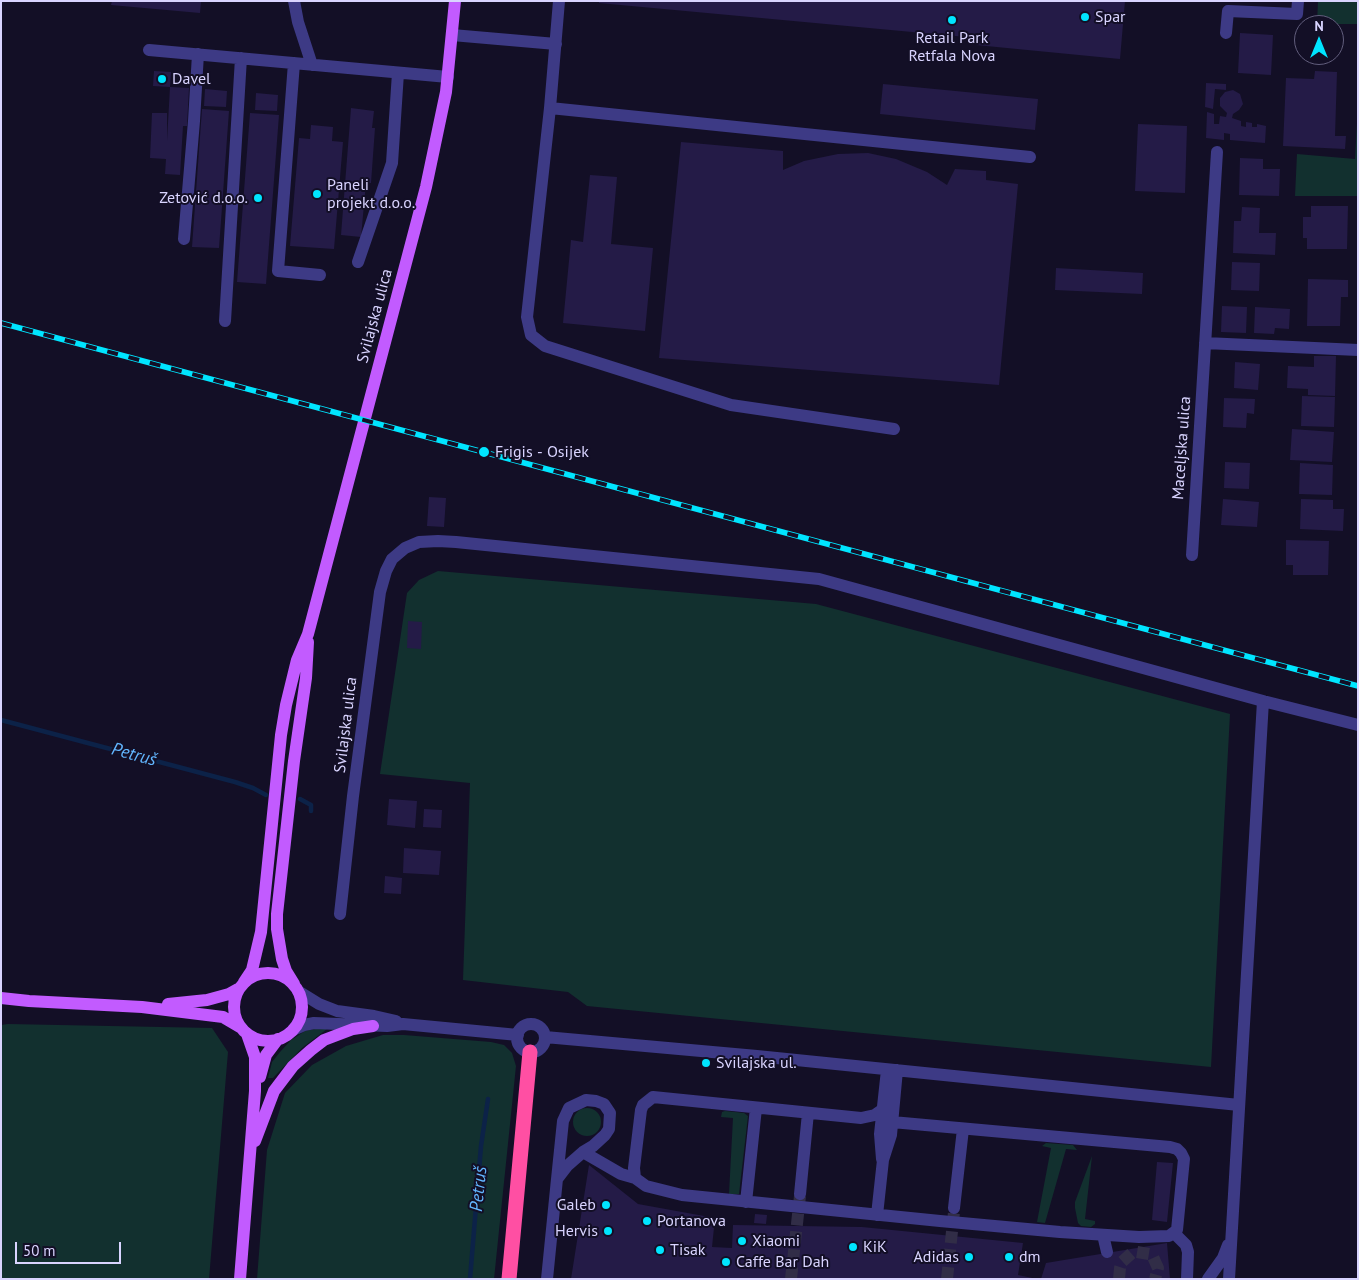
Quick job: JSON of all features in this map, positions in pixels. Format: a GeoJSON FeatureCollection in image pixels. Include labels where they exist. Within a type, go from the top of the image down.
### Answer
{"type":"FeatureCollection","features":[{"type":"Feature","properties":{"kind":"highway"},"geometry":{"type":"LineString","coordinates":[[509,1279],[530,1052]]}},
{"type":"Feature","properties":{"kind":"main road","name":"Svilajska ulica"},"geometry":{"type":"LineString","coordinates":[[241,985],[252,970],[261,932],[281,736],[286,705],[297,660],[308,634],[426,187],[448,77],[455,1]]}},
{"type":"Feature","properties":{"kind":"main road","name":"Svilajska ulica"},"geometry":{"type":"LineString","coordinates":[[296,987],[286,971],[282,959],[277,929],[277,914],[294,761],[306,678],[308,634]]}},
{"type":"Feature","properties":{"kind":"main road"},"geometry":{"type":"LineString","coordinates":[[142,1007],[207,1000],[229,994],[255,975],[267,972],[278,974],[296,987],[301,1000],[300,1018],[293,1030],[278,1040],[266,1055],[255,1091]]}},
{"type":"Feature","properties":{"kind":"main road"},"geometry":{"type":"LineString","coordinates":[[240,1279],[255,1091],[255,1057],[236,1019],[234,1009],[234,1000],[241,985]]}},
{"type":"Feature","properties":{"kind":"main road"},"geometry":{"type":"LineString","coordinates":[[1,998],[142,1007],[223,1017],[243,1031],[262,1040],[278,1040]]}},
{"type":"Feature","properties":{"kind":"main road"},"geometry":{"type":"LineString","coordinates":[[1,1004],[28,1001]]}},
{"type":"Feature","properties":{"kind":"main road"},"geometry":{"type":"LineString","coordinates":[[251,1151],[274,1091],[293,1066],[324,1040],[353,1029],[373,1026]]}},
{"type":"Feature","properties":{"kind":"street"},"geometry":{"type":"LineString","coordinates":[[559,1],[550,108],[527,317],[531,335],[545,346],[731,405],[894,429]]}},
{"type":"Feature","properties":{"kind":"street"},"geometry":{"type":"LineString","coordinates":[[295,2],[298,22],[312,65]]}},
{"type":"Feature","properties":{"kind":"street"},"geometry":{"type":"LineString","coordinates":[[1226,33],[1228,11],[1298,8]]}},
{"type":"Feature","properties":{"kind":"street"},"geometry":{"type":"LineString","coordinates":[[452,35],[556,44]]}},
{"type":"Feature","properties":{"kind":"street"},"geometry":{"type":"LineString","coordinates":[[149,50],[448,77]]}},
{"type":"Feature","properties":{"kind":"street"},"geometry":{"type":"LineString","coordinates":[[184,238],[198,54]]}},
{"type":"Feature","properties":{"kind":"street"},"geometry":{"type":"LineString","coordinates":[[225,320],[241,58]]}},
{"type":"Feature","properties":{"kind":"street"},"geometry":{"type":"LineString","coordinates":[[294,63],[278,271],[320,275]]}},
{"type":"Feature","properties":{"kind":"street"},"geometry":{"type":"LineString","coordinates":[[358,262],[392,163],[398,73]]}},
{"type":"Feature","properties":{"kind":"street"},"geometry":{"type":"LineString","coordinates":[[550,108],[1030,158]]}},
{"type":"Feature","properties":{"kind":"street","name":"Maceljska ulica"},"geometry":{"type":"LineString","coordinates":[[1192,554],[1217,152]]}},
{"type":"Feature","properties":{"kind":"street"},"geometry":{"type":"LineString","coordinates":[[1205,343],[1358,350]]}},
{"type":"Feature","properties":{"kind":"street","name":"Svilajska ulica"},"geometry":{"type":"LineString","coordinates":[[340,914],[353,796],[380,592],[392,560],[405,548],[419,542],[456,542],[819,579],[1263,701]]}},
{"type":"Feature","properties":{"kind":"street"},"geometry":{"type":"LineString","coordinates":[[1229,1279],[1263,701],[1358,725]]}},
{"type":"Feature","properties":{"kind":"street"},"geometry":{"type":"LineString","coordinates":[[296,987],[319,1004],[337,1011],[389,1019],[403,1024]]}},
{"type":"Feature","properties":{"kind":"street"},"geometry":{"type":"LineString","coordinates":[[293,1030],[314,1023],[373,1026],[403,1024],[518,1034]]}},
{"type":"Feature","properties":{"kind":"street"},"geometry":{"type":"LineString","coordinates":[[530,1024],[539,1026],[545,1037],[541,1048],[530,1052],[520,1046],[518,1034],[522,1028],[530,1024]]}},
{"type":"Feature","properties":{"kind":"street"},"geometry":{"type":"LineString","coordinates":[[545,1037],[1239,1105]]}},
{"type":"Feature","properties":{"kind":"street"},"geometry":{"type":"LineString","coordinates":[[876,1214],[882,1160],[880,1143],[882,1110],[892,1070]]}},
{"type":"Feature","properties":{"kind":"street"},"geometry":{"type":"LineString","coordinates":[[882,1160],[889,1144],[892,1122],[892,1070]]}},
{"type":"Feature","properties":{"kind":"street"},"geometry":{"type":"LineString","coordinates":[[635,1178],[634,1168],[640,1110],[653,1097],[848,1117],[868,1117],[882,1110]]}},
{"type":"Feature","properties":{"kind":"street"},"geometry":{"type":"LineString","coordinates":[[547,1279],[557,1179],[563,1121],[569,1108],[576,1103],[586,1100],[604,1104],[610,1113],[609,1128],[605,1135],[567,1166],[557,1179]]}},
{"type":"Feature","properties":{"kind":"street"},"geometry":{"type":"LineString","coordinates":[[746,1202],[756,1108]]}},
{"type":"Feature","properties":{"kind":"street"},"geometry":{"type":"LineString","coordinates":[[800,1194],[808,1113]]}},
{"type":"Feature","properties":{"kind":"street"},"geometry":{"type":"LineString","coordinates":[[583,1152],[621,1174],[635,1178],[646,1186],[669,1193],[746,1202],[1103,1235],[1169,1236],[1174,1233],[1178,1224],[1184,1159],[1181,1153],[1170,1147],[892,1122]]}},
{"type":"Feature","properties":{"kind":"street"},"geometry":{"type":"LineString","coordinates":[[954,1208],[962,1128]]}},
{"type":"Feature","properties":{"kind":"street"},"geometry":{"type":"LineString","coordinates":[[1174,1233],[1181,1238],[1188,1252],[1187,1279]]}},
{"type":"Feature","properties":{"kind":"street"},"geometry":{"type":"LineString","coordinates":[[1103,1235],[1107,1252]]}},
{"type":"Feature","properties":{"kind":"street"},"geometry":{"type":"LineString","coordinates":[[1208,1279],[1222,1258],[1231,1238]]}},
{"type":"Feature","properties":{"kind":"green space"},"geometry":{"type":"Polygon","coordinates":[[[1318,1],[1358,1],[1358,24],[1344,24],[1344,15],[1317,15],[1318,1]]]}},
{"type":"Feature","properties":{"kind":"green space"},"geometry":{"type":"Polygon","coordinates":[[[1358,105],[1358,196],[1295,196],[1297,154],[1355,159],[1358,105]]]}},
{"type":"Feature","properties":{"kind":"green space"},"geometry":{"type":"Polygon","coordinates":[[[438,571],[816,604],[1230,714],[1211,1067],[587,1006],[568,992],[463,980],[470,783],[380,774],[407,593],[419,580],[438,571]]]}},
{"type":"Feature","properties":{"kind":"green space"},"geometry":{"type":"Polygon","coordinates":[[[1,1025],[212,1028],[228,1052],[209,1279],[1,1279],[1,1025]]]}},
{"type":"Feature","properties":{"kind":"green space"},"geometry":{"type":"Polygon","coordinates":[[[327,1029],[302,1048],[273,1078],[268,1078],[272,1062],[291,1040],[305,1031],[327,1029]]]}},
{"type":"Feature","properties":{"kind":"green space"},"geometry":{"type":"Polygon","coordinates":[[[383,1035],[491,1042],[504,1045],[512,1053],[516,1066],[494,1279],[257,1279],[267,1150],[285,1093],[312,1065],[346,1046],[383,1035]]]}},
{"type":"Feature","properties":{"kind":"green space"},"geometry":{"type":"Polygon","coordinates":[[[587,1108],[597,1112],[601,1122],[597,1132],[587,1136],[577,1132],[573,1122],[577,1112],[587,1108]]]}},
{"type":"Feature","properties":{"kind":"green space"},"geometry":{"type":"Polygon","coordinates":[[[722,1112],[744,1113],[748,1116],[739,1194],[729,1194],[733,1118],[721,1117],[722,1112]]]}},
{"type":"Feature","properties":{"kind":"green space"},"geometry":{"type":"Polygon","coordinates":[[[1046,1143],[1073,1145],[1077,1150],[1066,1149],[1045,1223],[1037,1222],[1051,1148],[1042,1146],[1046,1143]]]}},
{"type":"Feature","properties":{"kind":"green space"},"geometry":{"type":"Polygon","coordinates":[[[1092,1156],[1085,1219],[1095,1221],[1095,1224],[1091,1227],[1081,1226],[1078,1223],[1075,1202],[1092,1156]]]}},
{"type":"Feature","properties":{"kind":"building"},"geometry":{"type":"Polygon","coordinates":[[[112,1],[201,1],[200,13],[111,5],[112,1]]]}},
{"type":"Feature","properties":{"kind":"building","name":"Retail Park Retfala Nova"},"geometry":{"type":"Polygon","coordinates":[[[599,1],[1125,1],[1120,59],[976,45],[977,38],[599,3],[599,1]]]}},
{"type":"Feature","properties":{"kind":"building"},"geometry":{"type":"Polygon","coordinates":[[[1240,33],[1273,35],[1271,75],[1238,73],[1240,33]]]}},
{"type":"Feature","properties":{"kind":"building","name":"Davel"},"geometry":{"type":"Polygon","coordinates":[[[154,71],[171,72],[170,87],[153,86],[154,71]]]}},
{"type":"Feature","properties":{"kind":"building"},"geometry":{"type":"Polygon","coordinates":[[[1315,71],[1337,72],[1335,136],[1346,136],[1345,149],[1283,146],[1286,78],[1314,79],[1315,71]]]}},
{"type":"Feature","properties":{"kind":"building"},"geometry":{"type":"Polygon","coordinates":[[[1206,83],[1226,84],[1226,90],[1215,89],[1213,109],[1205,107],[1206,83]]]}},
{"type":"Feature","properties":{"kind":"building"},"geometry":{"type":"Polygon","coordinates":[[[883,84],[1038,99],[1035,130],[880,114],[883,84]]]}},
{"type":"Feature","properties":{"kind":"building"},"geometry":{"type":"Polygon","coordinates":[[[170,87],[189,88],[187,126],[183,126],[180,175],[165,174],[166,159],[150,158],[152,113],[167,113],[167,141],[170,87]]]}},
{"type":"Feature","properties":{"kind":"building"},"geometry":{"type":"Polygon","coordinates":[[[205,89],[227,91],[226,107],[204,106],[205,89]]]}},
{"type":"Feature","properties":{"kind":"building"},"geometry":{"type":"Polygon","coordinates":[[[1233,90],[1240,94],[1243,104],[1233,114],[1232,118],[1241,121],[1241,126],[1246,127],[1246,122],[1252,123],[1252,127],[1257,127],[1257,124],[1266,126],[1265,143],[1230,140],[1230,134],[1224,133],[1224,140],[1206,138],[1207,112],[1214,114],[1214,124],[1219,124],[1220,116],[1226,117],[1227,113],[1220,106],[1220,98],[1225,92],[1233,90]]]}},
{"type":"Feature","properties":{"kind":"building"},"geometry":{"type":"Polygon","coordinates":[[[256,93],[278,95],[277,111],[255,110],[256,93]]]}},
{"type":"Feature","properties":{"kind":"building"},"geometry":{"type":"Polygon","coordinates":[[[351,108],[374,111],[372,128],[375,128],[371,183],[366,183],[361,237],[341,235],[351,108]]]}},
{"type":"Feature","properties":{"kind":"building"},"geometry":{"type":"Polygon","coordinates":[[[202,109],[229,111],[219,248],[192,247],[202,109]]]}},
{"type":"Feature","properties":{"kind":"building","name":"Zetović d.o.o."},"geometry":{"type":"Polygon","coordinates":[[[250,113],[279,115],[266,284],[237,282],[250,113]]]}},
{"type":"Feature","properties":{"kind":"building"},"geometry":{"type":"Polygon","coordinates":[[[1138,124],[1187,126],[1185,193],[1135,191],[1138,124]]]}},
{"type":"Feature","properties":{"kind":"building","name":"Paneli projekt d.o.o."},"geometry":{"type":"Polygon","coordinates":[[[311,125],[333,127],[332,141],[343,142],[334,249],[290,246],[299,138],[310,139],[311,125]]]}},
{"type":"Feature","properties":{"kind":"building"},"geometry":{"type":"Polygon","coordinates":[[[681,142],[783,151],[783,170],[804,161],[838,154],[868,153],[896,159],[927,172],[947,185],[955,169],[986,171],[986,180],[1018,184],[999,385],[659,358],[681,142]]]}},
{"type":"Feature","properties":{"kind":"building"},"geometry":{"type":"Polygon","coordinates":[[[1240,158],[1263,159],[1263,169],[1280,169],[1279,196],[1239,195],[1240,158]]]}},
{"type":"Feature","properties":{"kind":"building"},"geometry":{"type":"Polygon","coordinates":[[[590,175],[617,177],[611,244],[653,248],[645,331],[563,323],[571,240],[583,242],[590,175]]]}},
{"type":"Feature","properties":{"kind":"building"},"geometry":{"type":"Polygon","coordinates":[[[1311,206],[1348,206],[1347,249],[1307,249],[1307,238],[1303,238],[1303,217],[1311,217],[1311,206]]]}},
{"type":"Feature","properties":{"kind":"building"},"geometry":{"type":"Polygon","coordinates":[[[1242,207],[1260,208],[1259,233],[1276,233],[1275,255],[1233,253],[1234,221],[1241,221],[1242,207]]]}},
{"type":"Feature","properties":{"kind":"building"},"geometry":{"type":"Polygon","coordinates":[[[1232,262],[1260,263],[1259,291],[1231,290],[1232,262]]]}},
{"type":"Feature","properties":{"kind":"building"},"geometry":{"type":"Polygon","coordinates":[[[1056,268],[1143,273],[1142,294],[1055,290],[1056,268]]]}},
{"type":"Feature","properties":{"kind":"building"},"geometry":{"type":"Polygon","coordinates":[[[1308,279],[1348,280],[1348,297],[1341,297],[1340,326],[1307,326],[1308,279]]]}},
{"type":"Feature","properties":{"kind":"building"},"geometry":{"type":"Polygon","coordinates":[[[1222,306],[1247,307],[1246,333],[1221,332],[1222,306]]]}},
{"type":"Feature","properties":{"kind":"building"},"geometry":{"type":"Polygon","coordinates":[[[1255,307],[1290,309],[1289,329],[1275,328],[1274,334],[1254,333],[1255,307]]]}},
{"type":"Feature","properties":{"kind":"building"},"geometry":{"type":"Polygon","coordinates":[[[1314,356],[1336,356],[1335,396],[1308,395],[1308,389],[1287,388],[1288,366],[1314,367],[1314,356]]]}},
{"type":"Feature","properties":{"kind":"building"},"geometry":{"type":"Polygon","coordinates":[[[1235,362],[1260,364],[1258,390],[1234,388],[1235,362]]]}},
{"type":"Feature","properties":{"kind":"building"},"geometry":{"type":"Polygon","coordinates":[[[1302,396],[1335,397],[1334,427],[1301,426],[1302,396]]]}},
{"type":"Feature","properties":{"kind":"building"},"geometry":{"type":"Polygon","coordinates":[[[1224,398],[1255,399],[1254,414],[1247,413],[1246,428],[1223,427],[1224,398]]]}},
{"type":"Feature","properties":{"kind":"building"},"geometry":{"type":"Polygon","coordinates":[[[1292,429],[1334,432],[1332,462],[1290,460],[1292,429]]]}},
{"type":"Feature","properties":{"kind":"building"},"geometry":{"type":"Polygon","coordinates":[[[1225,462],[1250,463],[1249,489],[1224,488],[1225,462]]]}},
{"type":"Feature","properties":{"kind":"building"},"geometry":{"type":"Polygon","coordinates":[[[1300,463],[1333,465],[1332,495],[1299,494],[1300,463]]]}},
{"type":"Feature","properties":{"kind":"building"},"geometry":{"type":"Polygon","coordinates":[[[429,497],[446,498],[444,527],[427,526],[429,497]]]}},
{"type":"Feature","properties":{"kind":"building"},"geometry":{"type":"Polygon","coordinates":[[[1223,499],[1259,502],[1257,527],[1221,525],[1223,499]]]}},
{"type":"Feature","properties":{"kind":"building"},"geometry":{"type":"Polygon","coordinates":[[[1301,499],[1333,500],[1333,509],[1344,509],[1343,531],[1300,529],[1301,499]]]}},
{"type":"Feature","properties":{"kind":"building"},"geometry":{"type":"Polygon","coordinates":[[[1286,540],[1329,541],[1328,575],[1293,575],[1293,565],[1286,565],[1286,540]]]}},
{"type":"Feature","properties":{"kind":"building"},"geometry":{"type":"Polygon","coordinates":[[[408,621],[422,622],[421,649],[407,648],[408,621]]]}},
{"type":"Feature","properties":{"kind":"building"},"geometry":{"type":"Polygon","coordinates":[[[389,799],[417,801],[415,828],[387,825],[389,799]]]}},
{"type":"Feature","properties":{"kind":"building"},"geometry":{"type":"Polygon","coordinates":[[[424,809],[442,810],[441,828],[423,827],[424,809]]]}},
{"type":"Feature","properties":{"kind":"building"},"geometry":{"type":"Polygon","coordinates":[[[404,848],[441,851],[439,875],[403,873],[404,848]]]}},
{"type":"Feature","properties":{"kind":"building"},"geometry":{"type":"Polygon","coordinates":[[[385,876],[402,878],[401,894],[384,893],[385,876]]]}},
{"type":"Feature","properties":{"kind":"building"},"geometry":{"type":"Polygon","coordinates":[[[1157,1162],[1173,1163],[1167,1222],[1152,1220],[1157,1162]]]}},
{"type":"Feature","properties":{"kind":"building","name":"Portanova"},"geometry":{"type":"Polygon","coordinates":[[[589,1165],[638,1204],[715,1218],[712,1247],[732,1248],[733,1225],[862,1227],[1023,1243],[1018,1275],[1037,1279],[571,1279],[589,1165]]]}},
{"type":"Feature","properties":{"kind":"building"},"geometry":{"type":"Polygon","coordinates":[[[755,1214],[767,1215],[766,1224],[754,1223],[755,1214]]]}},
{"type":"Feature","properties":{"kind":"building"},"geometry":{"type":"Polygon","coordinates":[[[1167,1243],[1170,1279],[1041,1279],[1046,1263],[1167,1243]]]}},
{"type":"Feature","properties":{"kind":"waterway","name":"Petruš"},"geometry":{"type":"LineString","coordinates":[[1,720],[235,782],[266,795]]}},
{"type":"Feature","properties":{"kind":"waterway","name":"Petruš"},"geometry":{"type":"LineString","coordinates":[[300,799],[311,805],[311,811]]}},
{"type":"Feature","properties":{"kind":"waterway","name":"Petruš"},"geometry":{"type":"LineString","coordinates":[[470,1279],[481,1146],[488,1099]]}},
{"type":"Feature","properties":{"kind":"tunnel"},"geometry":{"type":"LineString","coordinates":[[791,1279],[800,1196]]}},
{"type":"Feature","properties":{"kind":"tunnel"},"geometry":{"type":"LineString","coordinates":[[947,1279],[954,1212]]}},
{"type":"Feature","properties":{"kind":"tunnel"},"geometry":{"type":"LineString","coordinates":[[1119,1279],[1122,1262],[1132,1253],[1137,1252],[1149,1254],[1153,1257],[1158,1268],[1155,1279]]}},
{"type":"Feature","properties":{"kind":"railway"},"geometry":{"type":"LineString","coordinates":[[1,323],[1358,686]]}},
{"type":"Feature","properties":{"kind":"place","name":"Spar"},"geometry":{"type":"Point","coordinates":[1085,17]}},
{"type":"Feature","properties":{"kind":"place","name":"Retail Park Retfala Nova"},"geometry":{"type":"Point","coordinates":[952,20]}},
{"type":"Feature","properties":{"kind":"place","name":"Davel"},"geometry":{"type":"Point","coordinates":[162,79]}},
{"type":"Feature","properties":{"kind":"place","name":"Paneli projekt d.o.o."},"geometry":{"type":"Point","coordinates":[317,194]}},
{"type":"Feature","properties":{"kind":"place","name":"Zetović d.o.o."},"geometry":{"type":"Point","coordinates":[258,198]}},
{"type":"Feature","properties":{"kind":"place","name":"Frigis - Osijek"},"geometry":{"type":"Point","coordinates":[484,452]}},
{"type":"Feature","properties":{"kind":"place","name":"Svilajska ul."},"geometry":{"type":"Point","coordinates":[706,1063]}},
{"type":"Feature","properties":{"kind":"place","name":"Galeb"},"geometry":{"type":"Point","coordinates":[606,1205]}},
{"type":"Feature","properties":{"kind":"place","name":"Portanova"},"geometry":{"type":"Point","coordinates":[647,1221]}},
{"type":"Feature","properties":{"kind":"place","name":"Hervis"},"geometry":{"type":"Point","coordinates":[608,1231]}},
{"type":"Feature","properties":{"kind":"place","name":"Xiaomi"},"geometry":{"type":"Point","coordinates":[742,1241]}},
{"type":"Feature","properties":{"kind":"place","name":"KiK"},"geometry":{"type":"Point","coordinates":[853,1247]}},
{"type":"Feature","properties":{"kind":"place","name":"Tisak"},"geometry":{"type":"Point","coordinates":[660,1250]}},
{"type":"Feature","properties":{"kind":"place","name":"Adidas"},"geometry":{"type":"Point","coordinates":[969,1257]}},
{"type":"Feature","properties":{"kind":"place","name":"dm"},"geometry":{"type":"Point","coordinates":[1009,1257]}},
{"type":"Feature","properties":{"kind":"place","name":"Caffe Bar Dah"},"geometry":{"type":"Point","coordinates":[726,1262]}}]}
